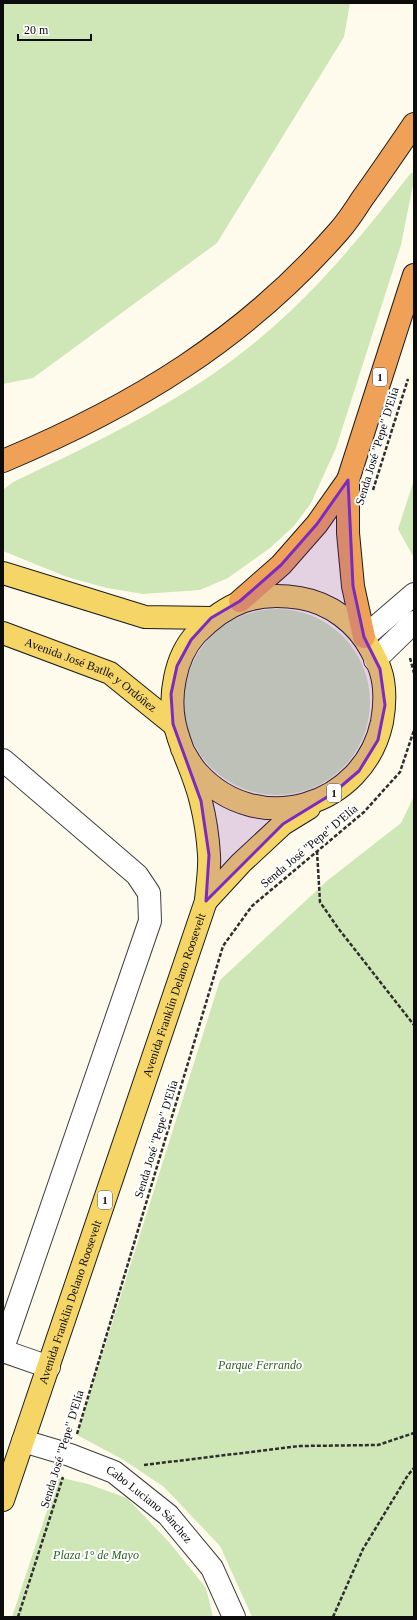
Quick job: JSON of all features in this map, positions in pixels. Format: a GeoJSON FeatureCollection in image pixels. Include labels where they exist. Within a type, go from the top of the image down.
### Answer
{"type":"FeatureCollection","features":[{"type":"Feature","properties":{"kind":"highway"},"geometry":{"type":"LineString","coordinates":[[3,461],[94,420],[163,381],[215,347],[263,307],[340,230],[414,124]]}},
{"type":"Feature","properties":{"kind":"highway","name":"1"},"geometry":{"type":"LineString","coordinates":[[364,638],[353,586],[348,533],[348,480],[414,275]]}},
{"type":"Feature","properties":{"kind":"highway","name":"1"},"geometry":{"type":"LineString","coordinates":[[240,602],[281,565],[312,530],[348,480]]}},
{"type":"Feature","properties":{"kind":"main road"},"geometry":{"type":"LineString","coordinates":[[3,573],[145,617],[211,618]]}},
{"type":"Feature","properties":{"kind":"main road","name":"1"},"geometry":{"type":"LineString","coordinates":[[277,595],[314,601],[342,615],[364,638],[376,660],[380,669],[385,705],[378,740],[360,771],[332,794],[283,824],[241,863],[206,901],[209,855],[201,801],[173,724],[171,694],[177,666],[191,640],[211,618],[240,602],[277,595]]}},
{"type":"Feature","properties":{"kind":"main road","name":"Avenida José Batlle y Ordóñez"},"geometry":{"type":"LineString","coordinates":[[3,633],[110,673],[173,724]]}},
{"type":"Feature","properties":{"kind":"main road","name":"1"},"geometry":{"type":"LineString","coordinates":[[182,749],[203,778],[220,792],[246,804],[275,809],[304,806],[332,794]]}},
{"type":"Feature","properties":{"kind":"main road","name":"Avenida Franklin Delano Roosevelt"},"geometry":{"type":"LineString","coordinates":[[3,1500],[206,901]]}},
{"type":"Feature","properties":{"kind":"street"},"geometry":{"type":"LineString","coordinates":[[364,638],[414,594]]}},
{"type":"Feature","properties":{"kind":"street"},"geometry":{"type":"LineString","coordinates":[[376,660],[414,622]]}},
{"type":"Feature","properties":{"kind":"street"},"geometry":{"type":"LineString","coordinates":[[3,760],[136,874],[149,894],[150,921],[3,1348]]}},
{"type":"Feature","properties":{"kind":"street"},"geometry":{"type":"LineString","coordinates":[[3,1351],[48,1367]]}},
{"type":"Feature","properties":{"kind":"street","name":"Cabo Luciano Sánchez"},"geometry":{"type":"LineString","coordinates":[[23,1441],[70,1455],[114,1472],[168,1515],[212,1568],[234,1617]]}},
{"type":"Feature","properties":{"kind":"path","name":"Senda José \"Pepe\" D'Elía"},"geometry":{"type":"LineString","coordinates":[[371,498],[408,375]]}},
{"type":"Feature","properties":{"kind":"path"},"geometry":{"type":"LineString","coordinates":[[398,637],[412,660],[414,673]]}},
{"type":"Feature","properties":{"kind":"path","name":"Senda José \"Pepe\" D'Elía"},"geometry":{"type":"LineString","coordinates":[[18,1617],[70,1455],[223,946],[252,906],[364,812],[400,772],[414,730]]}},
{"type":"Feature","properties":{"kind":"path"},"geometry":{"type":"LineString","coordinates":[[317,851],[320,902],[338,928],[414,1025]]}},
{"type":"Feature","properties":{"kind":"path"},"geometry":{"type":"LineString","coordinates":[[114,1472],[153,1463],[300,1446],[378,1445],[414,1433]]}},
{"type":"Feature","properties":{"kind":"path"},"geometry":{"type":"LineString","coordinates":[[333,1617],[363,1549],[408,1475],[414,1468]]}},
{"type":"Feature","properties":{"kind":"highlighted area"},"geometry":{"type":"Polygon","coordinates":[[[348,480],[353,586],[364,637],[380,669],[385,705],[378,740],[359,771],[332,794],[283,824],[206,901],[209,855],[201,801],[173,724],[171,694],[177,666],[191,640],[211,618],[240,601],[281,565],[317,524],[348,480]]]}},
{"type":"Feature","properties":{"kind":"green space"},"geometry":{"type":"Polygon","coordinates":[[[3,3],[350,3],[344,37],[217,243],[33,378],[3,384],[3,3]]]}},
{"type":"Feature","properties":{"kind":"green space"},"geometry":{"type":"Polygon","coordinates":[[[414,172],[414,180],[401,245],[336,448],[311,503],[294,526],[270,548],[228,578],[200,590],[143,594],[107,588],[67,577],[3,551],[3,490],[13,482],[141,418],[202,381],[231,361],[280,321],[301,301],[339,261],[410,174],[414,172]]]}},
{"type":"Feature","properties":{"kind":"green space"},"geometry":{"type":"Polygon","coordinates":[[[414,480],[414,558],[398,529],[414,480]]]}},
{"type":"Feature","properties":{"kind":"green space"},"geometry":{"type":"Polygon","coordinates":[[[286,609],[295,610],[313,616],[329,624],[343,636],[355,650],[363,666],[369,684],[369,720],[363,738],[355,754],[343,768],[329,780],[313,788],[295,794],[268,795],[259,794],[241,788],[225,780],[211,768],[199,754],[191,738],[185,720],[184,693],[185,684],[191,666],[199,650],[211,636],[225,624],[241,616],[259,610],[286,609]]]}},
{"type":"Feature","properties":{"kind":"green space","name":"Parque Ferrando"},"geometry":{"type":"Polygon","coordinates":[[[414,796],[414,1617],[252,1617],[220,1546],[164,1487],[122,1459],[77,1435],[220,980],[328,880],[401,823],[414,796]]]}},
{"type":"Feature","properties":{"kind":"green space","name":"Plaza 1° de Mayo"},"geometry":{"type":"Polygon","coordinates":[[[58,1477],[88,1484],[127,1498],[169,1542],[206,1588],[213,1617],[12,1617],[58,1477]]]}}]}
